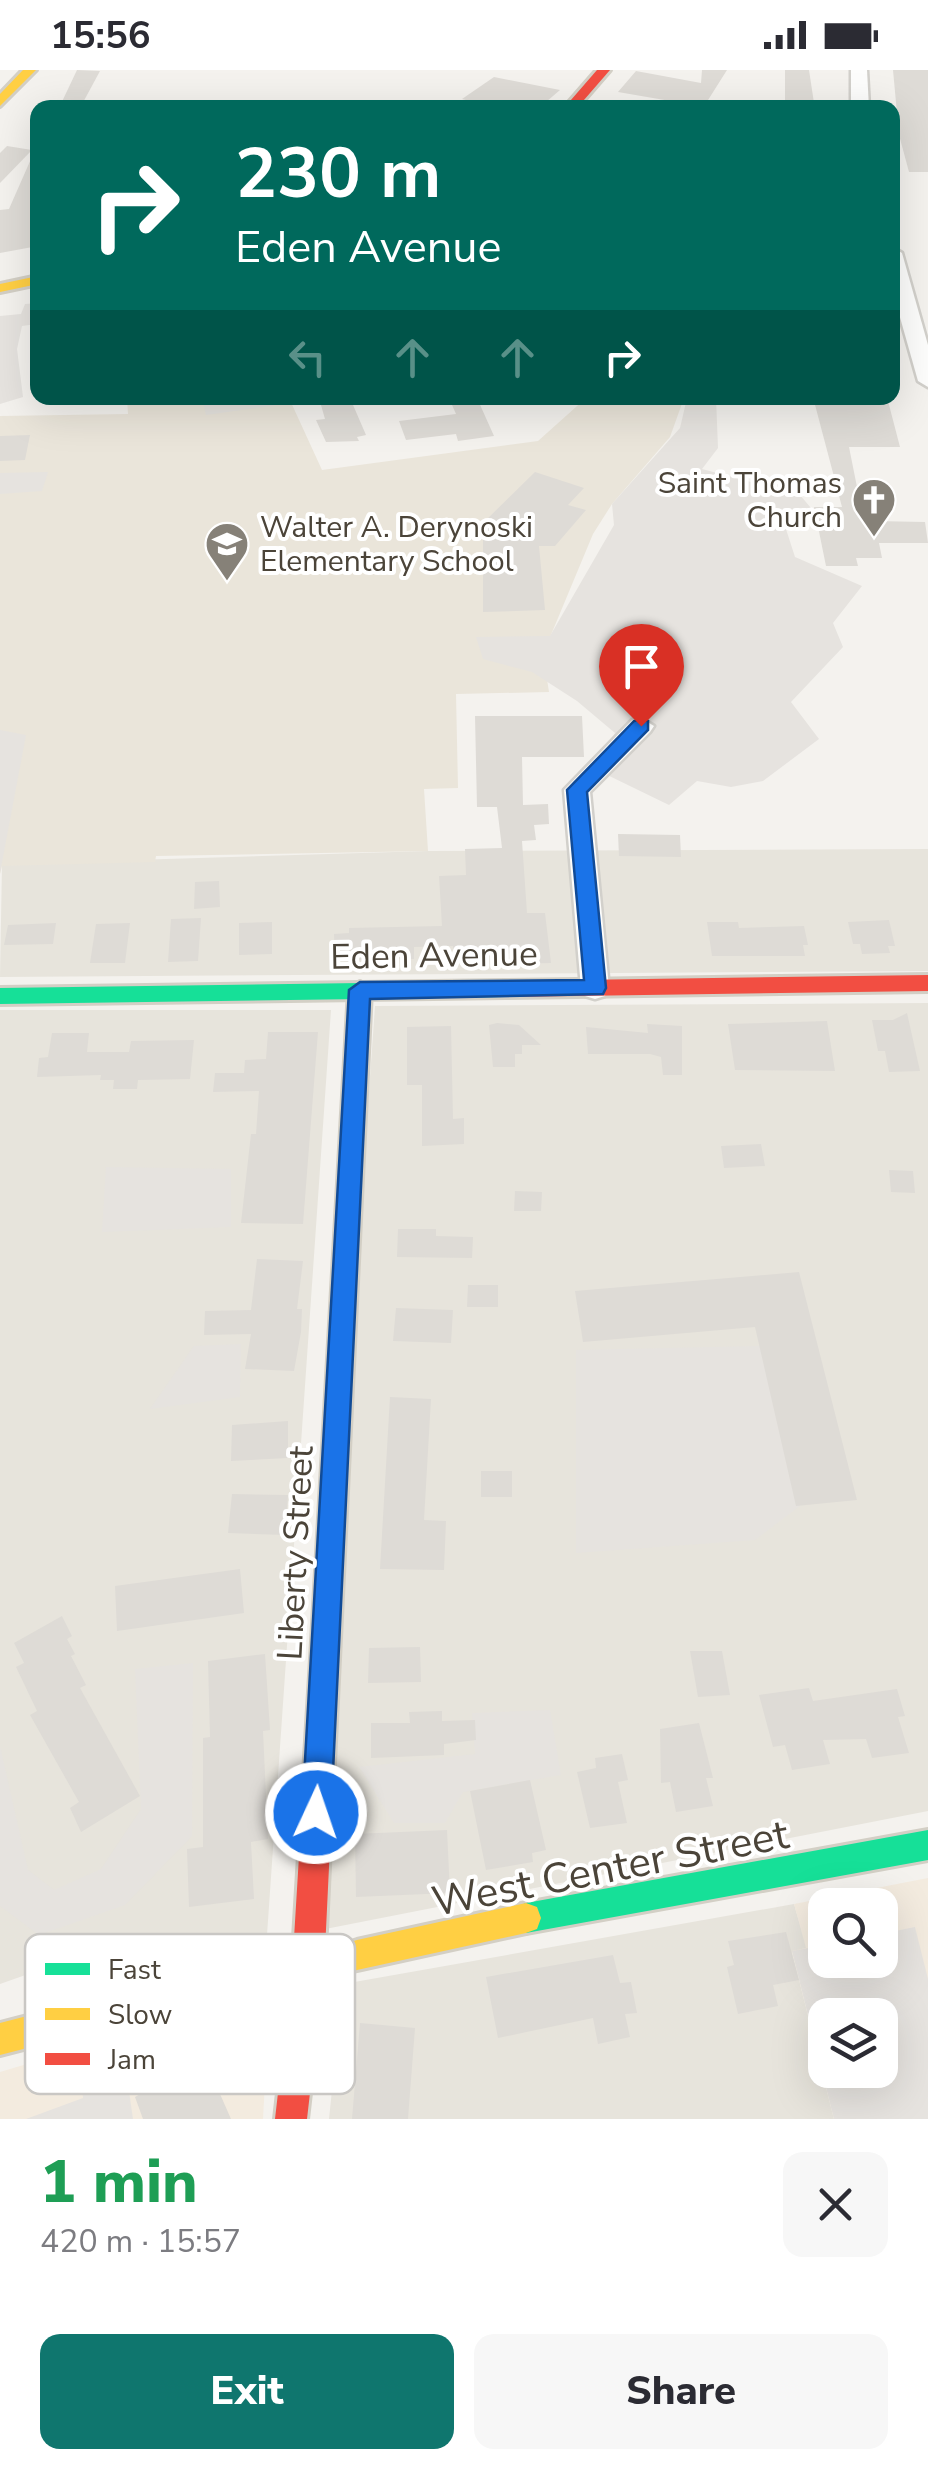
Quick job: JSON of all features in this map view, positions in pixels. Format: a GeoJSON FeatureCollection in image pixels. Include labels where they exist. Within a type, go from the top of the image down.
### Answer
{"type":"FeatureCollection","features":[{"type":"Feature","properties":{"kind":"main road"},"geometry":{"type":"LineString","coordinates":[[0,102],[30,70]]}},
{"type":"Feature","properties":{"kind":"main road"},"geometry":{"type":"LineString","coordinates":[[577,100],[604,70]]}},
{"type":"Feature","properties":{"kind":"main road"},"geometry":{"type":"LineString","coordinates":[[0,288],[30,282]]}},
{"type":"Feature","properties":{"kind":"main road","name":"Eden Avenue"},"geometry":{"type":"LineString","coordinates":[[0,996],[928,983]]}},
{"type":"Feature","properties":{"kind":"main road","name":"Liberty Street"},"geometry":{"type":"LineString","coordinates":[[310,1934],[360,990]]}},
{"type":"Feature","properties":{"kind":"main road","name":"West Center Street"},"geometry":{"type":"LineString","coordinates":[[355,1956],[574,1907],[928,1845]]}},
{"type":"Feature","properties":{"kind":"main road","name":"West Center Street"},"geometry":{"type":"LineString","coordinates":[[0,2040],[25,2033]]}},
{"type":"Feature","properties":{"kind":"main road","name":"Liberty Street"},"geometry":{"type":"LineString","coordinates":[[291,2119],[294,2094]]}},
{"type":"Feature","properties":{"kind":"street"},"geometry":{"type":"LineString","coordinates":[[859,70],[860,100]]}},
{"type":"Feature","properties":{"kind":"street"},"geometry":{"type":"LineString","coordinates":[[900,281],[928,381]]}},
{"type":"Feature","properties":{"kind":"street"},"geometry":{"type":"LineString","coordinates":[[596,988],[576,790],[641,726]]}},
{"type":"Feature","properties":{"kind":"shaded area"},"geometry":{"type":"Polygon","coordinates":[[[25,304],[30,304],[30,325],[22,326],[17,349],[23,397],[0,404],[0,316],[21,314],[25,304]]]}},
{"type":"Feature","properties":{"kind":"shaded area","name":"Walter A. Derynoski Elementary School"},"geometry":{"type":"Polygon","coordinates":[[[127,405],[292,405],[322,470],[538,441],[578,405],[681,405],[670,437],[612,504],[593,534],[543,654],[549,692],[456,694],[458,788],[424,789],[428,851],[156,856],[155,862],[2,866],[0,874],[0,416],[128,414],[127,405]]]}},
{"type":"Feature","properties":{"kind":"shaded area"},"geometry":{"type":"Polygon","coordinates":[[[204,405],[277,405],[206,415],[204,405]]]}},
{"type":"Feature","properties":{"kind":"shaded area"},"geometry":{"type":"Polygon","coordinates":[[[685,405],[716,405],[718,448],[702,469],[800,495],[816,514],[785,526],[795,557],[862,586],[833,623],[843,647],[791,702],[819,739],[763,781],[731,787],[697,781],[669,805],[597,770],[615,733],[577,701],[532,672],[483,659],[476,637],[550,636],[614,525],[612,504],[680,428],[685,405]]]}},
{"type":"Feature","properties":{"kind":"shaded area"},"geometry":{"type":"Polygon","coordinates":[[[48,472],[42,491],[0,494],[0,473],[48,472]]]}},
{"type":"Feature","properties":{"kind":"shaded area"},"geometry":{"type":"Polygon","coordinates":[[[0,730],[26,735],[0,873],[0,730]]]}},
{"type":"Feature","properties":{"kind":"shaded area"},"geometry":{"type":"Polygon","coordinates":[[[928,849],[928,971],[0,977],[2,864],[428,851],[928,849]]]}},
{"type":"Feature","properties":{"kind":"shaded area"},"geometry":{"type":"Polygon","coordinates":[[[928,1003],[928,1811],[310,1932],[375,1006],[928,1003]]]}},
{"type":"Feature","properties":{"kind":"shaded area"},"geometry":{"type":"Polygon","coordinates":[[[0,1010],[331,1010],[267,1934],[25,1934],[25,1975],[0,1984],[0,1010]]]}},
{"type":"Feature","properties":{"kind":"shaded area"},"geometry":{"type":"Polygon","coordinates":[[[106,1167],[231,1169],[231,1227],[102,1232],[106,1167]]]}},
{"type":"Feature","properties":{"kind":"shaded area"},"geometry":{"type":"Polygon","coordinates":[[[241,1344],[240,1397],[150,1409],[194,1346],[241,1344]]]}},
{"type":"Feature","properties":{"kind":"shaded area"},"geometry":{"type":"Polygon","coordinates":[[[760,1346],[801,1505],[755,1540],[576,1553],[576,1350],[760,1346]]]}},
{"type":"Feature","properties":{"kind":"shaded area"},"geometry":{"type":"Polygon","coordinates":[[[193,1663],[192,1836],[125,1905],[38,1934],[0,1906],[0,1746],[28,1870],[54,1890],[101,1869],[141,1809],[135,1669],[193,1663]]]}},
{"type":"Feature","properties":{"kind":"shaded area"},"geometry":{"type":"Polygon","coordinates":[[[550,1710],[561,1775],[463,1792],[445,1823],[394,1823],[359,1767],[475,1754],[472,1713],[550,1710]]]}},
{"type":"Feature","properties":{"kind":"shaded area"},"geometry":{"type":"Polygon","coordinates":[[[928,1878],[928,2119],[834,2119],[826,2088],[898,2088],[898,1998],[808,1998],[808,2015],[792,1951],[806,1948],[794,1904],[808,1901],[808,1978],[898,1978],[898,1888],[876,1888],[928,1878]]]}},
{"type":"Feature","properties":{"kind":"shaded area"},"geometry":{"type":"Polygon","coordinates":[[[794,1904],[807,1948],[792,1952],[808,2016],[808,2088],[826,2088],[834,2119],[329,2119],[332,2094],[355,2094],[355,1982],[794,1904]]]}},
{"type":"Feature","properties":{"kind":"shaded area"},"geometry":{"type":"Polygon","coordinates":[[[915,1927],[928,1979],[928,2119],[834,2119],[826,2088],[898,2088],[898,1998],[808,1998],[808,2015],[792,1951],[808,1948],[808,1978],[898,1978],[898,1930],[915,1927]]]}},
{"type":"Feature","properties":{"kind":"shaded area"},"geometry":{"type":"Polygon","coordinates":[[[25,2065],[25,2094],[264,2094],[263,2119],[0,2119],[0,2072],[25,2065]]]}},
{"type":"Feature","properties":{"kind":"shaded area"},"geometry":{"type":"Polygon","coordinates":[[[83,2094],[129,2094],[133,2119],[26,2119],[83,2098],[83,2094]]]}},
{"type":"Feature","properties":{"kind":"building"},"geometry":{"type":"Polygon","coordinates":[[[77,70],[100,71],[84,100],[63,100],[77,70]]]}},
{"type":"Feature","properties":{"kind":"building"},"geometry":{"type":"Polygon","coordinates":[[[702,70],[727,70],[708,100],[665,100],[618,92],[636,71],[701,83],[702,70]]]}},
{"type":"Feature","properties":{"kind":"building"},"geometry":{"type":"Polygon","coordinates":[[[785,70],[809,70],[814,100],[785,100],[785,70]]]}},
{"type":"Feature","properties":{"kind":"building"},"geometry":{"type":"Polygon","coordinates":[[[893,70],[928,70],[928,172],[909,172],[900,139],[900,100],[896,100],[893,70]]]}},
{"type":"Feature","properties":{"kind":"building"},"geometry":{"type":"Polygon","coordinates":[[[494,77],[560,90],[548,100],[462,99],[494,77]]]}},
{"type":"Feature","properties":{"kind":"building"},"geometry":{"type":"Polygon","coordinates":[[[7,146],[30,150],[0,183],[0,153],[7,146]]]}},
{"type":"Feature","properties":{"kind":"building"},"geometry":{"type":"Polygon","coordinates":[[[30,161],[30,247],[0,253],[0,210],[9,209],[30,161]]]}},
{"type":"Feature","properties":{"kind":"building"},"geometry":{"type":"Polygon","coordinates":[[[321,405],[353,405],[366,435],[357,437],[359,441],[326,442],[316,420],[325,419],[321,405]]]}},
{"type":"Feature","properties":{"kind":"building"},"geometry":{"type":"Polygon","coordinates":[[[452,405],[480,405],[494,436],[458,441],[456,434],[406,440],[399,421],[456,414],[452,405]]]}},
{"type":"Feature","properties":{"kind":"building"},"geometry":{"type":"Polygon","coordinates":[[[815,405],[889,405],[900,447],[849,447],[861,507],[871,507],[874,521],[925,522],[928,543],[879,543],[882,558],[856,558],[858,566],[826,566],[814,507],[842,507],[815,405]]]}},
{"type":"Feature","properties":{"kind":"building"},"geometry":{"type":"Polygon","coordinates":[[[30,435],[25,460],[0,461],[0,436],[30,435]]]}},
{"type":"Feature","properties":{"kind":"building"},"geometry":{"type":"Polygon","coordinates":[[[535,472],[584,488],[568,505],[586,510],[555,546],[539,546],[545,610],[483,612],[483,523],[535,472]]]}},
{"type":"Feature","properties":{"kind":"building"},"geometry":{"type":"Polygon","coordinates":[[[475,716],[582,716],[584,757],[522,757],[523,805],[548,804],[549,824],[534,825],[536,840],[522,841],[527,913],[545,913],[551,963],[518,964],[518,953],[454,956],[453,946],[414,947],[414,959],[335,960],[334,934],[349,933],[349,928],[442,926],[439,876],[466,875],[465,849],[502,848],[497,807],[477,807],[475,716]]]}},
{"type":"Feature","properties":{"kind":"building"},"geometry":{"type":"Polygon","coordinates":[[[618,834],[680,835],[681,857],[619,856],[618,834]]]}},
{"type":"Feature","properties":{"kind":"building"},"geometry":{"type":"Polygon","coordinates":[[[219,881],[220,907],[194,909],[195,882],[219,881]]]}},
{"type":"Feature","properties":{"kind":"building"},"geometry":{"type":"Polygon","coordinates":[[[201,918],[198,961],[168,962],[171,919],[201,918]]]}},
{"type":"Feature","properties":{"kind":"building"},"geometry":{"type":"Polygon","coordinates":[[[889,920],[895,946],[888,946],[890,953],[862,954],[860,944],[853,944],[848,922],[889,920]]]}},
{"type":"Feature","properties":{"kind":"building"},"geometry":{"type":"Polygon","coordinates":[[[272,922],[272,954],[239,955],[239,923],[272,922]]]}},
{"type":"Feature","properties":{"kind":"building"},"geometry":{"type":"Polygon","coordinates":[[[707,922],[738,922],[739,928],[804,926],[808,945],[803,945],[805,956],[712,956],[707,922]]]}},
{"type":"Feature","properties":{"kind":"building"},"geometry":{"type":"Polygon","coordinates":[[[56,923],[53,944],[4,945],[8,925],[56,923]]]}},
{"type":"Feature","properties":{"kind":"building"},"geometry":{"type":"Polygon","coordinates":[[[130,923],[125,963],[90,963],[96,924],[130,923]]]}},
{"type":"Feature","properties":{"kind":"building"},"geometry":{"type":"Polygon","coordinates":[[[907,1013],[920,1071],[889,1072],[885,1051],[878,1051],[872,1020],[893,1020],[907,1013]]]}},
{"type":"Feature","properties":{"kind":"building"},"geometry":{"type":"Polygon","coordinates":[[[827,1021],[835,1071],[735,1070],[728,1024],[827,1021]]]}},
{"type":"Feature","properties":{"kind":"building"},"geometry":{"type":"Polygon","coordinates":[[[647,1024],[682,1026],[682,1075],[663,1075],[661,1057],[650,1054],[588,1054],[586,1027],[648,1033],[647,1024]]]}},
{"type":"Feature","properties":{"kind":"building"},"geometry":{"type":"Polygon","coordinates":[[[489,1025],[519,1025],[541,1045],[522,1045],[522,1054],[515,1054],[515,1067],[493,1067],[489,1025]]]}},
{"type":"Feature","properties":{"kind":"building"},"geometry":{"type":"Polygon","coordinates":[[[451,1026],[453,1119],[464,1118],[464,1144],[422,1146],[422,1085],[407,1085],[407,1027],[451,1026]]]}},
{"type":"Feature","properties":{"kind":"building"},"geometry":{"type":"Polygon","coordinates":[[[268,1032],[318,1032],[303,1224],[241,1223],[259,1091],[213,1092],[215,1073],[244,1073],[245,1060],[266,1059],[268,1032]]]}},
{"type":"Feature","properties":{"kind":"building"},"geometry":{"type":"Polygon","coordinates":[[[52,1033],[89,1033],[87,1052],[129,1052],[131,1041],[194,1040],[190,1079],[138,1080],[137,1089],[113,1089],[114,1080],[100,1080],[101,1075],[37,1077],[39,1058],[48,1057],[52,1033]]]}},
{"type":"Feature","properties":{"kind":"building"},"geometry":{"type":"Polygon","coordinates":[[[761,1144],[765,1166],[724,1168],[721,1146],[761,1144]]]}},
{"type":"Feature","properties":{"kind":"building"},"geometry":{"type":"Polygon","coordinates":[[[889,1170],[913,1171],[915,1193],[891,1192],[889,1170]]]}},
{"type":"Feature","properties":{"kind":"building"},"geometry":{"type":"Polygon","coordinates":[[[515,1191],[542,1192],[541,1211],[514,1211],[515,1191]]]}},
{"type":"Feature","properties":{"kind":"building"},"geometry":{"type":"Polygon","coordinates":[[[398,1229],[436,1229],[436,1236],[473,1237],[472,1258],[397,1257],[398,1229]]]}},
{"type":"Feature","properties":{"kind":"building"},"geometry":{"type":"Polygon","coordinates":[[[257,1259],[303,1261],[297,1309],[302,1309],[301,1332],[294,1371],[245,1369],[251,1334],[204,1335],[205,1311],[251,1310],[257,1259]]]}},
{"type":"Feature","properties":{"kind":"building"},"geometry":{"type":"Polygon","coordinates":[[[799,1272],[857,1500],[796,1506],[755,1327],[583,1342],[575,1291],[799,1272]]]}},
{"type":"Feature","properties":{"kind":"building"},"geometry":{"type":"Polygon","coordinates":[[[468,1285],[498,1285],[498,1307],[467,1307],[468,1285]]]}},
{"type":"Feature","properties":{"kind":"building"},"geometry":{"type":"Polygon","coordinates":[[[396,1308],[453,1310],[451,1343],[393,1341],[396,1308]]]}},
{"type":"Feature","properties":{"kind":"building"},"geometry":{"type":"Polygon","coordinates":[[[390,1397],[431,1399],[424,1520],[446,1521],[444,1570],[380,1569],[390,1397]]]}},
{"type":"Feature","properties":{"kind":"building"},"geometry":{"type":"Polygon","coordinates":[[[288,1421],[288,1458],[231,1461],[232,1425],[288,1421]]]}},
{"type":"Feature","properties":{"kind":"building"},"geometry":{"type":"Polygon","coordinates":[[[481,1471],[512,1471],[512,1497],[481,1497],[481,1471]]]}},
{"type":"Feature","properties":{"kind":"building"},"geometry":{"type":"Polygon","coordinates":[[[232,1494],[288,1495],[285,1535],[228,1533],[232,1494]]]}},
{"type":"Feature","properties":{"kind":"building"},"geometry":{"type":"Polygon","coordinates":[[[240,1569],[244,1613],[117,1631],[115,1586],[240,1569]]]}},
{"type":"Feature","properties":{"kind":"building"},"geometry":{"type":"Polygon","coordinates":[[[62,1616],[72,1636],[67,1639],[75,1654],[71,1656],[86,1685],[80,1688],[140,1796],[81,1832],[70,1808],[79,1802],[30,1715],[37,1711],[16,1667],[24,1663],[14,1643],[62,1616]]]}},
{"type":"Feature","properties":{"kind":"building"},"geometry":{"type":"Polygon","coordinates":[[[420,1647],[421,1682],[368,1683],[369,1648],[420,1647]]]}},
{"type":"Feature","properties":{"kind":"building"},"geometry":{"type":"Polygon","coordinates":[[[690,1651],[722,1651],[730,1695],[698,1697],[690,1651]]]}},
{"type":"Feature","properties":{"kind":"building"},"geometry":{"type":"Polygon","coordinates":[[[265,1654],[270,1730],[263,1731],[268,1839],[251,1842],[254,1899],[189,1907],[187,1849],[203,1847],[203,1738],[210,1737],[208,1661],[265,1654]]]}},
{"type":"Feature","properties":{"kind":"building"},"geometry":{"type":"Polygon","coordinates":[[[809,1688],[813,1701],[897,1689],[905,1716],[898,1717],[909,1753],[872,1758],[866,1739],[823,1740],[830,1764],[792,1770],[785,1745],[773,1747],[759,1695],[809,1688]]]}},
{"type":"Feature","properties":{"kind":"building"},"geometry":{"type":"Polygon","coordinates":[[[442,1711],[442,1721],[475,1720],[476,1740],[444,1744],[444,1755],[371,1758],[371,1723],[410,1723],[409,1712],[442,1711]]]}},
{"type":"Feature","properties":{"kind":"building"},"geometry":{"type":"Polygon","coordinates":[[[699,1723],[713,1778],[706,1778],[713,1806],[676,1812],[670,1782],[661,1783],[660,1729],[699,1723]]]}},
{"type":"Feature","properties":{"kind":"building"},"geometry":{"type":"Polygon","coordinates":[[[622,1754],[628,1780],[618,1782],[627,1823],[590,1828],[577,1772],[596,1768],[595,1758],[622,1754]]]}},
{"type":"Feature","properties":{"kind":"building"},"geometry":{"type":"Polygon","coordinates":[[[530,1780],[546,1850],[532,1853],[533,1862],[486,1870],[470,1791],[530,1780]]]}},
{"type":"Feature","properties":{"kind":"building"},"geometry":{"type":"Polygon","coordinates":[[[447,1830],[450,1893],[356,1897],[355,1834],[447,1830]]]}},
{"type":"Feature","properties":{"kind":"building"},"geometry":{"type":"Polygon","coordinates":[[[786,1932],[799,1980],[773,1985],[778,2006],[738,2014],[727,1967],[734,1965],[728,1941],[786,1932]]]}},
{"type":"Feature","properties":{"kind":"building"},"geometry":{"type":"Polygon","coordinates":[[[613,1955],[620,1983],[631,1982],[637,2013],[625,2014],[630,2037],[598,2044],[593,2018],[498,2038],[486,1977],[613,1955]]]}},
{"type":"Feature","properties":{"kind":"building"},"geometry":{"type":"Polygon","coordinates":[[[360,2023],[415,2028],[408,2119],[352,2119],[360,2023]]]}},
{"type":"Feature","properties":{"kind":"building"},"geometry":{"type":"Polygon","coordinates":[[[220,2094],[231,2119],[143,2119],[135,2097],[220,2094]]]}},
{"type":"Feature","properties":{"kind":"traffic: fast"},"geometry":{"type":"LineString","coordinates":[[0,996],[505,989]]}},
{"type":"Feature","properties":{"kind":"traffic: fast"},"geometry":{"type":"LineString","coordinates":[[526,1918],[928,1845]]}},
{"type":"Feature","properties":{"kind":"traffic: slow"},"geometry":{"type":"LineString","coordinates":[[0,102],[30,70]]}},
{"type":"Feature","properties":{"kind":"traffic: slow"},"geometry":{"type":"LineString","coordinates":[[0,288],[30,282]]}},
{"type":"Feature","properties":{"kind":"traffic: slow"},"geometry":{"type":"LineString","coordinates":[[325,1659],[360,990]]}},
{"type":"Feature","properties":{"kind":"traffic: slow"},"geometry":{"type":"LineString","coordinates":[[355,1956],[526,1918]]}},
{"type":"Feature","properties":{"kind":"traffic: slow"},"geometry":{"type":"LineString","coordinates":[[0,2039],[25,2033]]}},
{"type":"Feature","properties":{"kind":"traffic: jam"},"geometry":{"type":"LineString","coordinates":[[577,100],[604,70]]}},
{"type":"Feature","properties":{"kind":"traffic: jam"},"geometry":{"type":"LineString","coordinates":[[505,989],[928,983]]}},
{"type":"Feature","properties":{"kind":"traffic: jam"},"geometry":{"type":"LineString","coordinates":[[310,1934],[325,1659]]}},
{"type":"Feature","properties":{"kind":"traffic: jam"},"geometry":{"type":"LineString","coordinates":[[291,2119],[294,2094]]}},
{"type":"Feature","properties":{"kind":"place","name":"Saint Thomas Church"},"geometry":{"type":"Point","coordinates":[874,538]}},
{"type":"Feature","properties":{"kind":"place","name":"Walter A. Derynoski Elementary School"},"geometry":{"type":"Point","coordinates":[227,582]}},
{"type":"Feature","properties":{"kind":"route"},"geometry":{"type":"LineString","coordinates":[[316,1813],[360,990],[596,988],[576,790],[641,726]]}}]}
